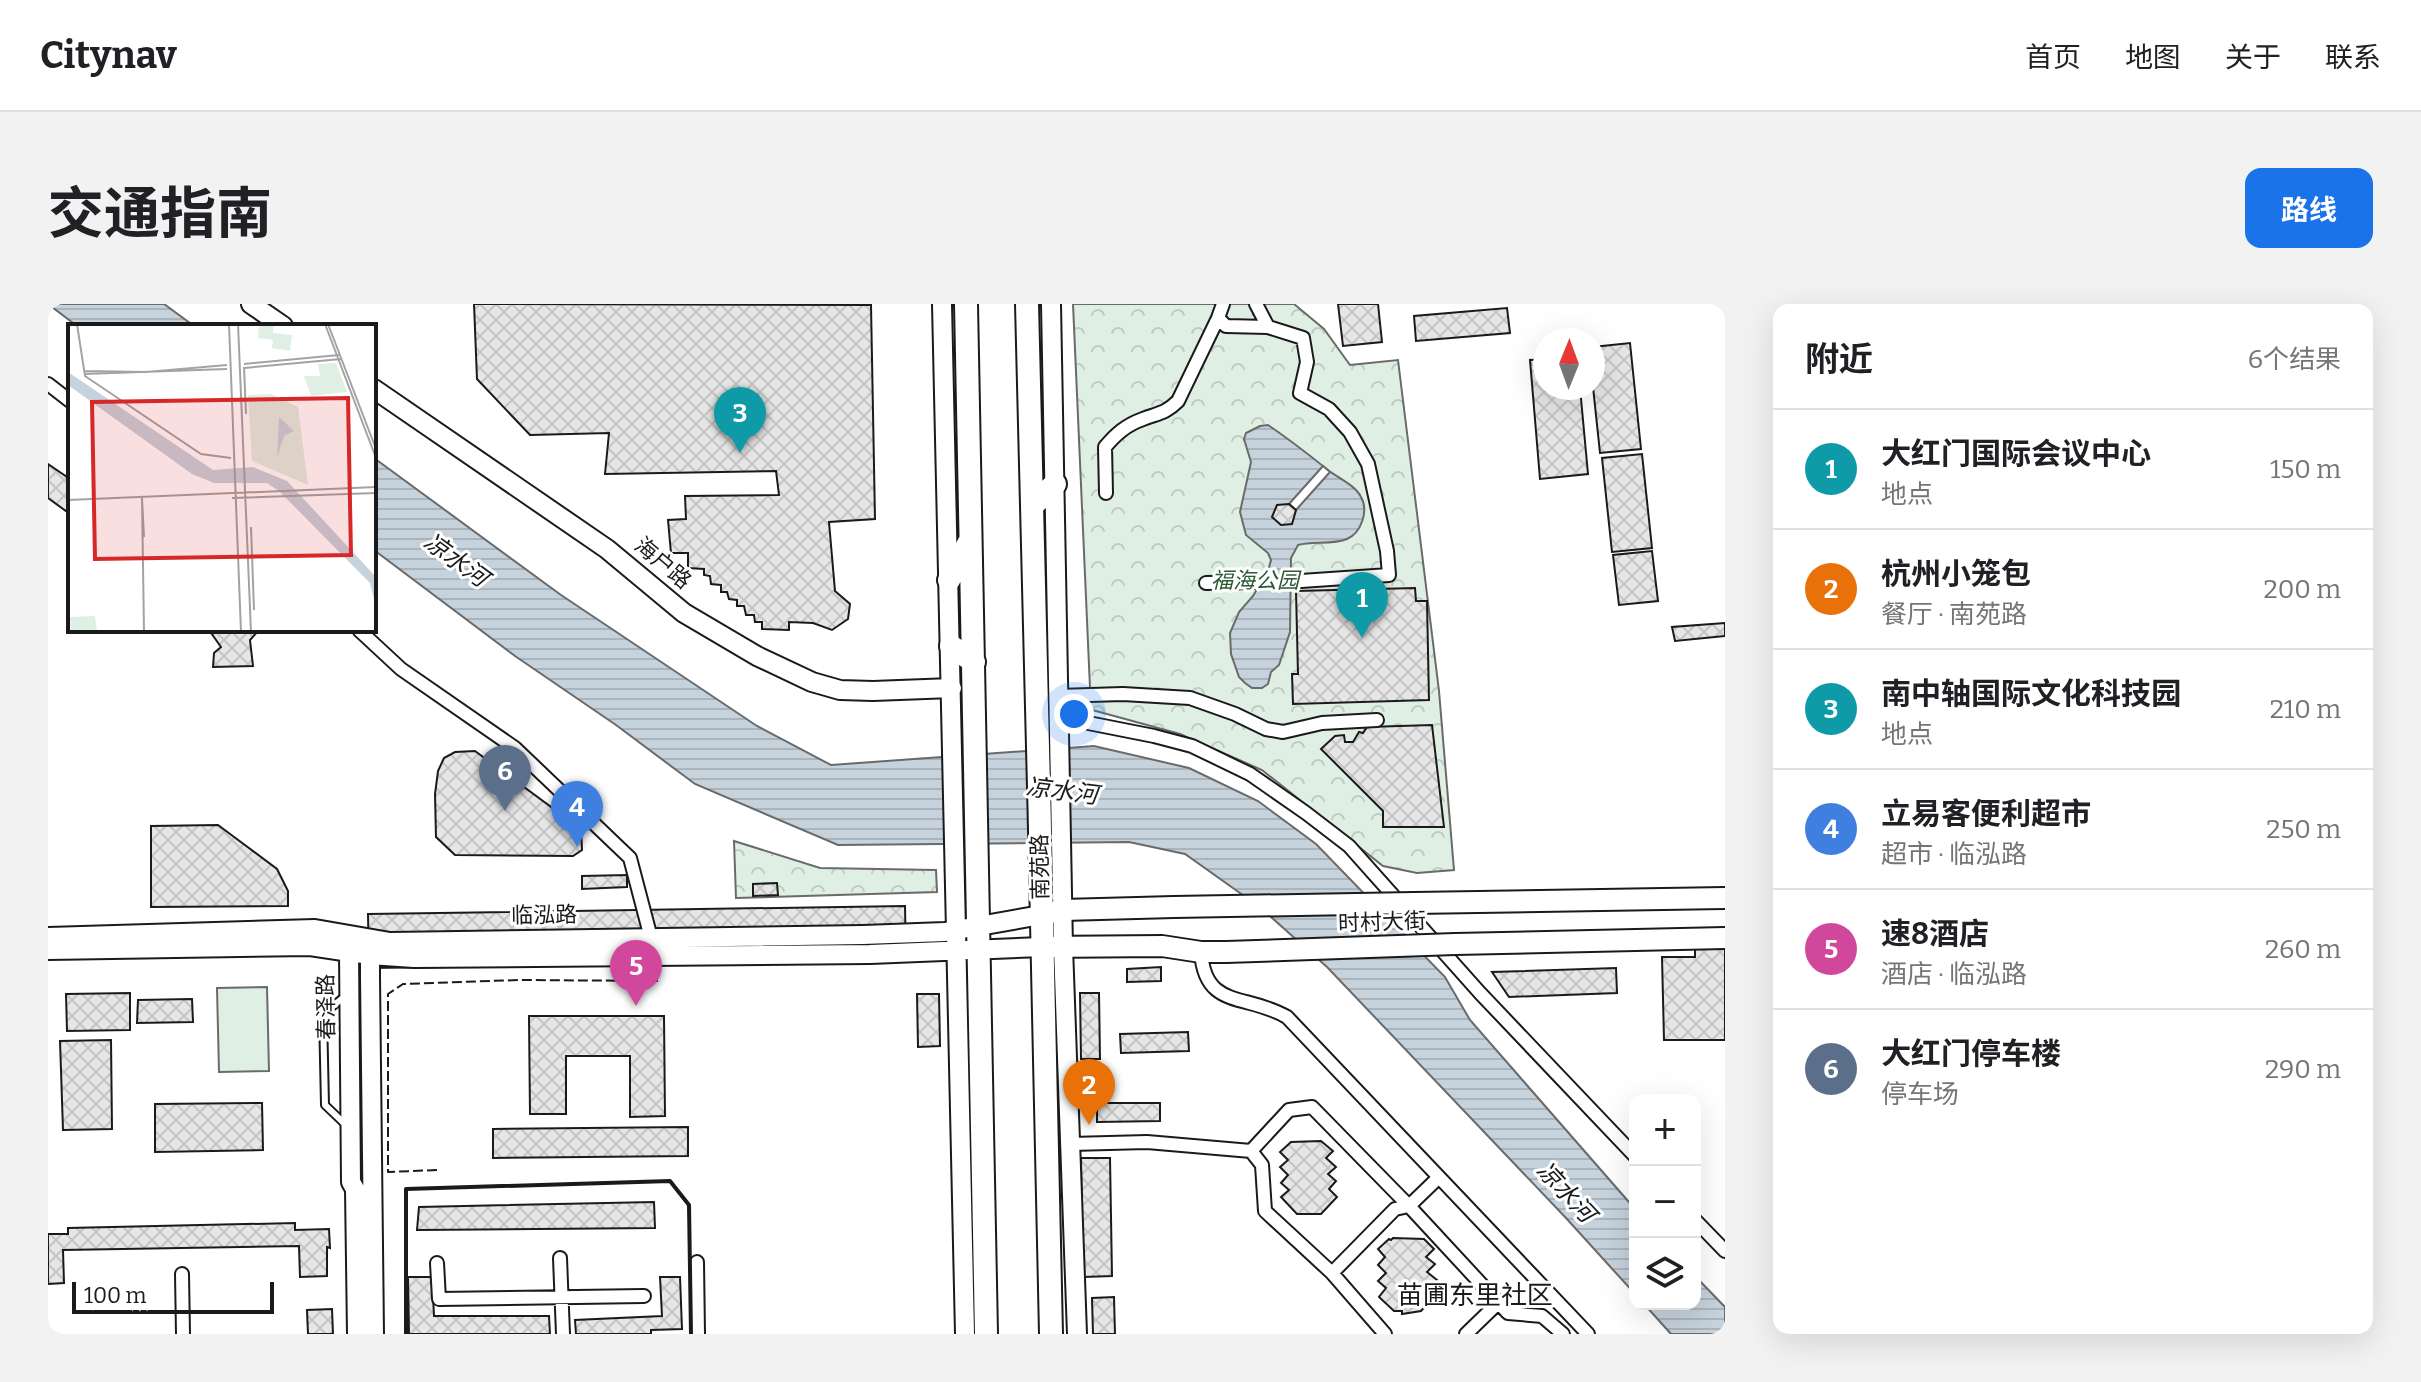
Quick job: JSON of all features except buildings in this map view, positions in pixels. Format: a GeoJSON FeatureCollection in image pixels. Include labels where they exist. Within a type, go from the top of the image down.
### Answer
{"type":"FeatureCollection","features":[{"type":"Feature","properties":{"kind":"highway"},"geometry":{"type":"LineString","coordinates":[[966,304],[974,662],[964,738],[968,950],[986,1334]]}},
{"type":"Feature","properties":{"kind":"highway","name":"南苑路"},"geometry":{"type":"LineString","coordinates":[[1027,304],[1035,571],[1049,737],[1053,947],[1051,1334]]}},
{"type":"Feature","properties":{"kind":"highway"},"geometry":{"type":"LineString","coordinates":[[1033,505],[1055,484]]}},
{"type":"Feature","properties":{"kind":"highway"},"geometry":{"type":"LineString","coordinates":[[949,580],[971,537]]}},
{"type":"Feature","properties":{"kind":"highway"},"geometry":{"type":"LineString","coordinates":[[1035,571],[1056,590]]}},
{"type":"Feature","properties":{"kind":"highway"},"geometry":{"type":"LineString","coordinates":[[951,646],[974,662]]}},
{"type":"Feature","properties":{"kind":"main road","name":"时村大街"},"geometry":{"type":"LineString","coordinates":[[1052,912],[1174,907],[1725,898]]}},
{"type":"Feature","properties":{"kind":"main road","name":"时村大街"},"geometry":{"type":"LineString","coordinates":[[1053,947],[1162,946],[1226,952],[1725,938]]}},
{"type":"Feature","properties":{"kind":"street"},"geometry":{"type":"LineString","coordinates":[[251,304],[280,324]]}},
{"type":"Feature","properties":{"kind":"street"},"geometry":{"type":"LineString","coordinates":[[942,304],[952,688],[964,738]]}},
{"type":"Feature","properties":{"kind":"street"},"geometry":{"type":"LineString","coordinates":[[1049,737],[1058,717],[1051,304]]}},
{"type":"Feature","properties":{"kind":"street"},"geometry":{"type":"LineString","coordinates":[[1106,493],[1105,447],[1120,430],[1141,419],[1168,411],[1178,401],[1223,304]]}},
{"type":"Feature","properties":{"kind":"street"},"geometry":{"type":"LineString","coordinates":[[1256,304],[1268,327]]}},
{"type":"Feature","properties":{"kind":"street"},"geometry":{"type":"LineString","coordinates":[[1206,583],[1389,575],[1387,551],[1368,464],[1350,432],[1329,409],[1300,393],[1307,362],[1303,338],[1268,327],[1226,326],[1218,318]]}},
{"type":"Feature","properties":{"kind":"street"},"geometry":{"type":"LineString","coordinates":[[48,384],[68,399]]}},
{"type":"Feature","properties":{"kind":"street","name":"海户路"},"geometry":{"type":"LineString","coordinates":[[376,390],[607,549],[684,613],[757,656],[812,682],[840,690],[952,688]]}},
{"type":"Feature","properties":{"kind":"street"},"geometry":{"type":"LineString","coordinates":[[361,632],[401,669],[515,748],[630,858],[651,938]]}},
{"type":"Feature","properties":{"kind":"street"},"geometry":{"type":"LineString","coordinates":[[1057,696],[1123,694],[1190,698],[1266,729],[1283,732],[1322,723],[1377,720]]}},
{"type":"Feature","properties":{"kind":"street"},"geometry":{"type":"LineString","coordinates":[[1058,717],[1192,746],[1250,774],[1306,813],[1349,846],[1480,993],[1629,1150]]}},
{"type":"Feature","properties":{"kind":"street","name":"临泓路"},"geometry":{"type":"LineString","coordinates":[[48,937],[315,929],[390,942],[863,935],[945,932],[1052,912]]}},
{"type":"Feature","properties":{"kind":"street","name":"春泽路"},"geometry":{"type":"LineString","coordinates":[[357,1334],[355,1189],[351,1182],[349,953],[362,937],[370,955],[374,1334]]}},
{"type":"Feature","properties":{"kind":"street","name":"临泓路"},"geometry":{"type":"LineString","coordinates":[[48,950],[310,946],[349,953],[414,958],[870,954],[1053,947]]}},
{"type":"Feature","properties":{"kind":"street"},"geometry":{"type":"LineString","coordinates":[[1053,947],[1071,1144],[1077,1334]]}},
{"type":"Feature","properties":{"kind":"street"},"geometry":{"type":"LineString","coordinates":[[965,1334],[968,950]]}},
{"type":"Feature","properties":{"kind":"street"},"geometry":{"type":"LineString","coordinates":[[1201,952],[1202,968],[1214,990],[1287,1017],[1588,1334]]}},
{"type":"Feature","properties":{"kind":"street"},"geometry":{"type":"LineString","coordinates":[[1251,1151],[1289,1110],[1312,1107],[1508,1313],[1542,1316],[1563,1334]]}},
{"type":"Feature","properties":{"kind":"street"},"geometry":{"type":"LineString","coordinates":[[1071,1144],[1147,1142],[1251,1151],[1262,1165],[1265,1211],[1332,1273],[1385,1334]]}},
{"type":"Feature","properties":{"kind":"street"},"geometry":{"type":"LineString","coordinates":[[1332,1273],[1395,1209],[1409,1206],[1438,1178]]}},
{"type":"Feature","properties":{"kind":"street"},"geometry":{"type":"LineString","coordinates":[[1701,1226],[1725,1251]]}},
{"type":"Feature","properties":{"kind":"street"},"geometry":{"type":"LineString","coordinates":[[560,1258],[563,1334]]}},
{"type":"Feature","properties":{"kind":"street"},"geometry":{"type":"LineString","coordinates":[[697,1262],[698,1334]]}},
{"type":"Feature","properties":{"kind":"street"},"geometry":{"type":"LineString","coordinates":[[437,1263],[439,1299],[644,1296]]}},
{"type":"Feature","properties":{"kind":"street"},"geometry":{"type":"LineString","coordinates":[[182,1274],[183,1334]]}},
{"type":"Feature","properties":{"kind":"street"},"geometry":{"type":"LineString","coordinates":[[1466,1334],[1498,1303]]}},
{"type":"Feature","properties":{"kind":"lane"},"geometry":{"type":"LineString","coordinates":[[350,993],[323,1014],[325,1105],[351,1130]]}},
{"type":"Feature","properties":{"kind":"green space","name":"福海公园"},"geometry":{"type":"Polygon","coordinates":[[[1073,304],[1294,304],[1324,329],[1350,365],[1398,360],[1439,691],[1454,870],[1417,873],[1383,866],[1262,770],[1180,734],[1085,708],[1090,688],[1073,304]]]}},
{"type":"Feature","properties":{"kind":"green space"},"geometry":{"type":"Polygon","coordinates":[[[734,841],[820,868],[936,870],[937,892],[736,898],[734,841]]]}},
{"type":"Feature","properties":{"kind":"green space"},"geometry":{"type":"Polygon","coordinates":[[[267,987],[269,1071],[219,1072],[217,988],[267,987]]]}},
{"type":"Feature","properties":{"kind":"water"},"geometry":{"type":"Polygon","coordinates":[[[48,304],[164,304],[191,324],[74,324],[48,304]]]}},
{"type":"Feature","properties":{"kind":"water"},"geometry":{"type":"Polygon","coordinates":[[[1268,425],[1355,489],[1361,497],[1364,515],[1360,527],[1347,539],[1298,545],[1291,558],[1290,632],[1279,665],[1271,672],[1268,684],[1262,688],[1252,688],[1239,677],[1231,654],[1230,633],[1239,612],[1268,571],[1271,560],[1268,553],[1246,535],[1240,512],[1251,462],[1244,439],[1246,433],[1268,425]]]}},
{"type":"Feature","properties":{"kind":"water","name":"凉水河"},"geometry":{"type":"Polygon","coordinates":[[[376,459],[561,595],[757,726],[831,765],[1094,746],[1189,768],[1258,801],[1316,844],[1445,977],[1470,1020],[1629,1202],[1629,1287],[1327,967],[1261,908],[1185,854],[1129,842],[838,845],[695,784],[515,656],[376,552],[376,459]]]}},
{"type":"Feature","properties":{"kind":"water"},"geometry":{"type":"Polygon","coordinates":[[[1701,1282],[1725,1307],[1725,1334],[1671,1334],[1649,1310],[1701,1310],[1701,1282]]]}},
{"type":"Feature","properties":{"kind":"pier"},"geometry":{"type":"Polygon","coordinates":[[[1323,466],[1330,472],[1296,510],[1289,504],[1323,466]]]}},
{"type":"Feature","properties":{"kind":"fence"},"geometry":{"type":"LineString","coordinates":[[437,1170],[388,1172],[388,994],[403,984],[519,980],[658,981]]}},
{"type":"Feature","properties":{"kind":"wall"},"geometry":{"type":"LineString","coordinates":[[406,1334],[406,1189],[670,1181],[689,1205],[691,1334]]}},
{"type":"Feature","properties":{"kind":"place","name":"南中轴国际文化科技园"},"geometry":{"type":"Point","coordinates":[740,453]}},
{"type":"Feature","properties":{"kind":"place","name":"大红门国际会议中心"},"geometry":{"type":"Point","coordinates":[1362,638]}},
{"type":"Feature","properties":{"kind":"place","name":"大红门停车楼"},"geometry":{"type":"Point","coordinates":[505,811]}},
{"type":"Feature","properties":{"kind":"place","name":"立易客便利超市"},"geometry":{"type":"Point","coordinates":[577,847]}},
{"type":"Feature","properties":{"kind":"place","name":"速8酒店"},"geometry":{"type":"Point","coordinates":[636,1006]}},
{"type":"Feature","properties":{"kind":"place","name":"杭州小笼包"},"geometry":{"type":"Point","coordinates":[1089,1125]}},
{"type":"Feature","properties":{"kind":"district","name":"苗圃东里社区"},"geometry":{"type":"Point","coordinates":[1475,1295]}}]}
